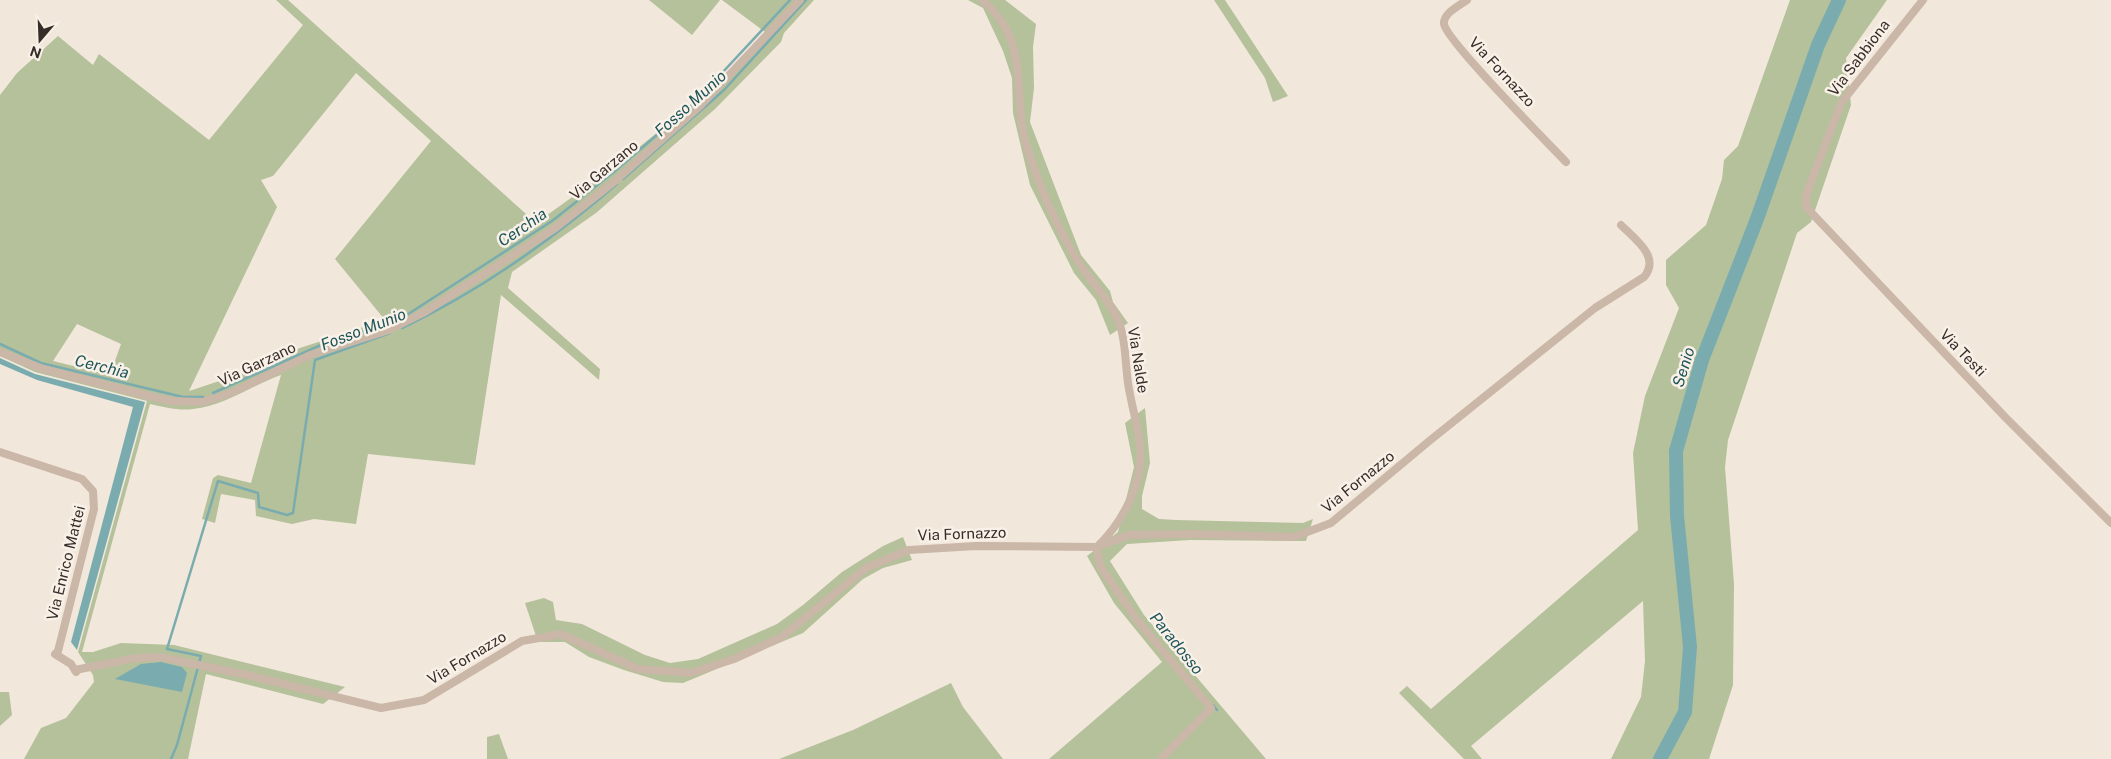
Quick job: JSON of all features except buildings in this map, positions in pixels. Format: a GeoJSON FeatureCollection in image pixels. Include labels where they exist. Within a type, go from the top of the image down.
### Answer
{"type":"FeatureCollection","features":[{"type":"Feature","properties":{"kind":"street","name":"Via Garzano"},"geometry":{"type":"LineString","coordinates":[[0,352],[43,369],[140,394],[170,401],[202,402],[231,393],[310,355],[389,330],[426,312],[554,229],[615,181],[700,106],[800,0]]}},
{"type":"Feature","properties":{"kind":"street","name":"Via Nalde"},"geometry":{"type":"LineString","coordinates":[[982,0],[999,18],[1010,40],[1020,80],[1022,125],[1026,146],[1036,172],[1067,243],[1115,314],[1121,332],[1131,402],[1138,434],[1140,461],[1132,496],[1108,536],[1097,547]]}},
{"type":"Feature","properties":{"kind":"street","name":"Via Fornazzo"},"geometry":{"type":"LineString","coordinates":[[1467,0],[1446,15],[1444,23],[1446,30],[1471,62],[1566,162]]}},
{"type":"Feature","properties":{"kind":"street","name":"Via Sabbiona"},"geometry":{"type":"LineString","coordinates":[[1806,195],[1841,103],[1923,0]]}},
{"type":"Feature","properties":{"kind":"street","name":"Via Testi"},"geometry":{"type":"LineString","coordinates":[[1806,195],[1806,207],[2006,418],[2111,523]]}},
{"type":"Feature","properties":{"kind":"street","name":"Via Fornazzo"},"geometry":{"type":"LineString","coordinates":[[75,671],[136,658],[160,657],[247,675],[381,708],[424,700],[522,641],[561,634],[638,669],[691,672],[734,659],[782,637],[866,568],[910,550],[976,546],[1097,547],[1129,535],[1294,537],[1331,523],[1428,442],[1595,308],[1644,277],[1650,270],[1651,263],[1648,256],[1621,225]]}},
{"type":"Feature","properties":{"kind":"street","name":"Via Enrico Mattei"},"geometry":{"type":"LineString","coordinates":[[0,452],[82,479],[93,491],[94,509],[56,654],[64,658],[75,671]]}},
{"type":"Feature","properties":{"kind":"street"},"geometry":{"type":"LineString","coordinates":[[1097,547],[1100,566],[1137,620],[1211,708],[1161,759]]}},
{"type":"Feature","properties":{"kind":"green space"},"geometry":{"type":"Polygon","coordinates":[[[276,0],[288,0],[536,223],[617,165],[715,86],[765,32],[722,0],[814,0],[784,33],[781,42],[715,109],[596,213],[512,272],[508,288],[600,369],[599,380],[501,295],[475,465],[368,454],[356,524],[314,519],[292,524],[256,516],[255,500],[221,494],[215,523],[202,519],[213,478],[218,475],[251,483],[281,375],[227,400],[205,407],[182,409],[150,404],[82,652],[93,652],[121,643],[174,645],[345,687],[323,704],[206,674],[188,759],[24,759],[41,728],[66,718],[94,682],[93,675],[78,652],[147,401],[35,372],[0,356],[0,95],[17,73],[58,36],[93,65],[99,54],[209,140],[303,25],[276,0]],[[356,73],[273,176],[261,180],[277,207],[189,391],[247,372],[297,349],[385,320],[335,259],[431,141],[356,73]],[[77,324],[53,361],[110,375],[121,344],[77,324]]]}},
{"type":"Feature","properties":{"kind":"green space"},"geometry":{"type":"Polygon","coordinates":[[[649,0],[720,0],[692,35],[649,0]]]}},
{"type":"Feature","properties":{"kind":"green space"},"geometry":{"type":"Polygon","coordinates":[[[968,0],[1005,0],[1036,24],[1033,47],[1034,88],[1030,122],[1081,255],[1110,291],[1113,302],[1128,323],[1110,335],[1096,300],[1074,273],[1030,185],[1013,113],[1012,78],[1003,51],[983,8],[968,0]]]}},
{"type":"Feature","properties":{"kind":"green space"},"geometry":{"type":"Polygon","coordinates":[[[1214,0],[1225,0],[1288,96],[1273,102],[1265,78],[1214,0]]]}},
{"type":"Feature","properties":{"kind":"green space"},"geometry":{"type":"Polygon","coordinates":[[[1790,0],[1887,0],[1846,58],[1851,105],[1811,222],[1797,233],[1728,440],[1725,467],[1734,584],[1733,685],[1709,759],[1611,759],[1641,697],[1645,661],[1643,601],[1471,746],[1482,759],[1464,759],[1399,693],[1407,686],[1431,709],[1638,530],[1633,453],[1645,396],[1679,308],[1666,285],[1666,260],[1706,225],[1722,179],[1724,160],[1738,146],[1790,0]]]}},
{"type":"Feature","properties":{"kind":"green space"},"geometry":{"type":"Polygon","coordinates":[[[1145,408],[1150,463],[1142,496],[1142,509],[1159,519],[1176,520],[1303,523],[1313,519],[1306,541],[1190,540],[1127,544],[1110,561],[1144,615],[1266,759],[1049,759],[1162,662],[1114,603],[1087,556],[1118,532],[1134,467],[1125,423],[1145,408]]]}},
{"type":"Feature","properties":{"kind":"green space"},"geometry":{"type":"Polygon","coordinates":[[[903,537],[912,560],[883,568],[863,579],[803,633],[683,683],[663,682],[624,670],[589,657],[565,642],[538,642],[525,603],[544,598],[553,602],[556,620],[582,624],[645,655],[670,663],[698,659],[777,624],[842,572],[883,546],[903,537]]]}},
{"type":"Feature","properties":{"kind":"green space"},"geometry":{"type":"Polygon","coordinates":[[[951,683],[963,707],[1003,759],[779,759],[853,730],[951,683]]]}},
{"type":"Feature","properties":{"kind":"green space"},"geometry":{"type":"Polygon","coordinates":[[[0,692],[9,692],[12,715],[0,726],[0,692]]]}},
{"type":"Feature","properties":{"kind":"green space"},"geometry":{"type":"Polygon","coordinates":[[[499,734],[508,759],[487,759],[487,737],[499,734]]]}},
{"type":"Feature","properties":{"kind":"water"},"geometry":{"type":"Polygon","coordinates":[[[0,358],[35,374],[145,402],[77,650],[71,642],[133,407],[37,380],[0,364],[0,358]]]}},
{"type":"Feature","properties":{"kind":"water"},"geometry":{"type":"Polygon","coordinates":[[[161,662],[182,667],[187,673],[182,692],[115,679],[141,664],[161,662]]]}},
{"type":"Feature","properties":{"kind":"waterway","name":"Cerchia"},"geometry":{"type":"LineString","coordinates":[[213,393],[321,345],[399,320],[552,221],[615,171],[694,103],[790,0]]}},
{"type":"Feature","properties":{"kind":"waterway","name":"Fosso Munio"},"geometry":{"type":"LineString","coordinates":[[623,179],[724,90],[806,0]]}},
{"type":"Feature","properties":{"kind":"waterway","name":"Senio"},"geometry":{"type":"LineString","coordinates":[[1660,759],[1685,712],[1690,647],[1677,516],[1676,451],[1702,360],[1757,219],[1818,45],[1839,0]]}},
{"type":"Feature","properties":{"kind":"waterway","name":"Fosso Munio"},"geometry":{"type":"LineString","coordinates":[[402,328],[459,298],[514,263],[567,225],[617,184]]}},
{"type":"Feature","properties":{"kind":"waterway","name":"Fosso Munio"},"geometry":{"type":"LineString","coordinates":[[171,759],[177,745],[201,656],[167,649],[218,481],[258,493],[259,507],[287,515],[293,513],[315,360],[390,333]]}},
{"type":"Feature","properties":{"kind":"waterway","name":"Cerchia"},"geometry":{"type":"LineString","coordinates":[[0,344],[41,363],[183,397],[203,397]]}},
{"type":"Feature","properties":{"kind":"waterway","name":"Paradosso"},"geometry":{"type":"LineString","coordinates":[[1213,705],[1217,710]]}}]}
